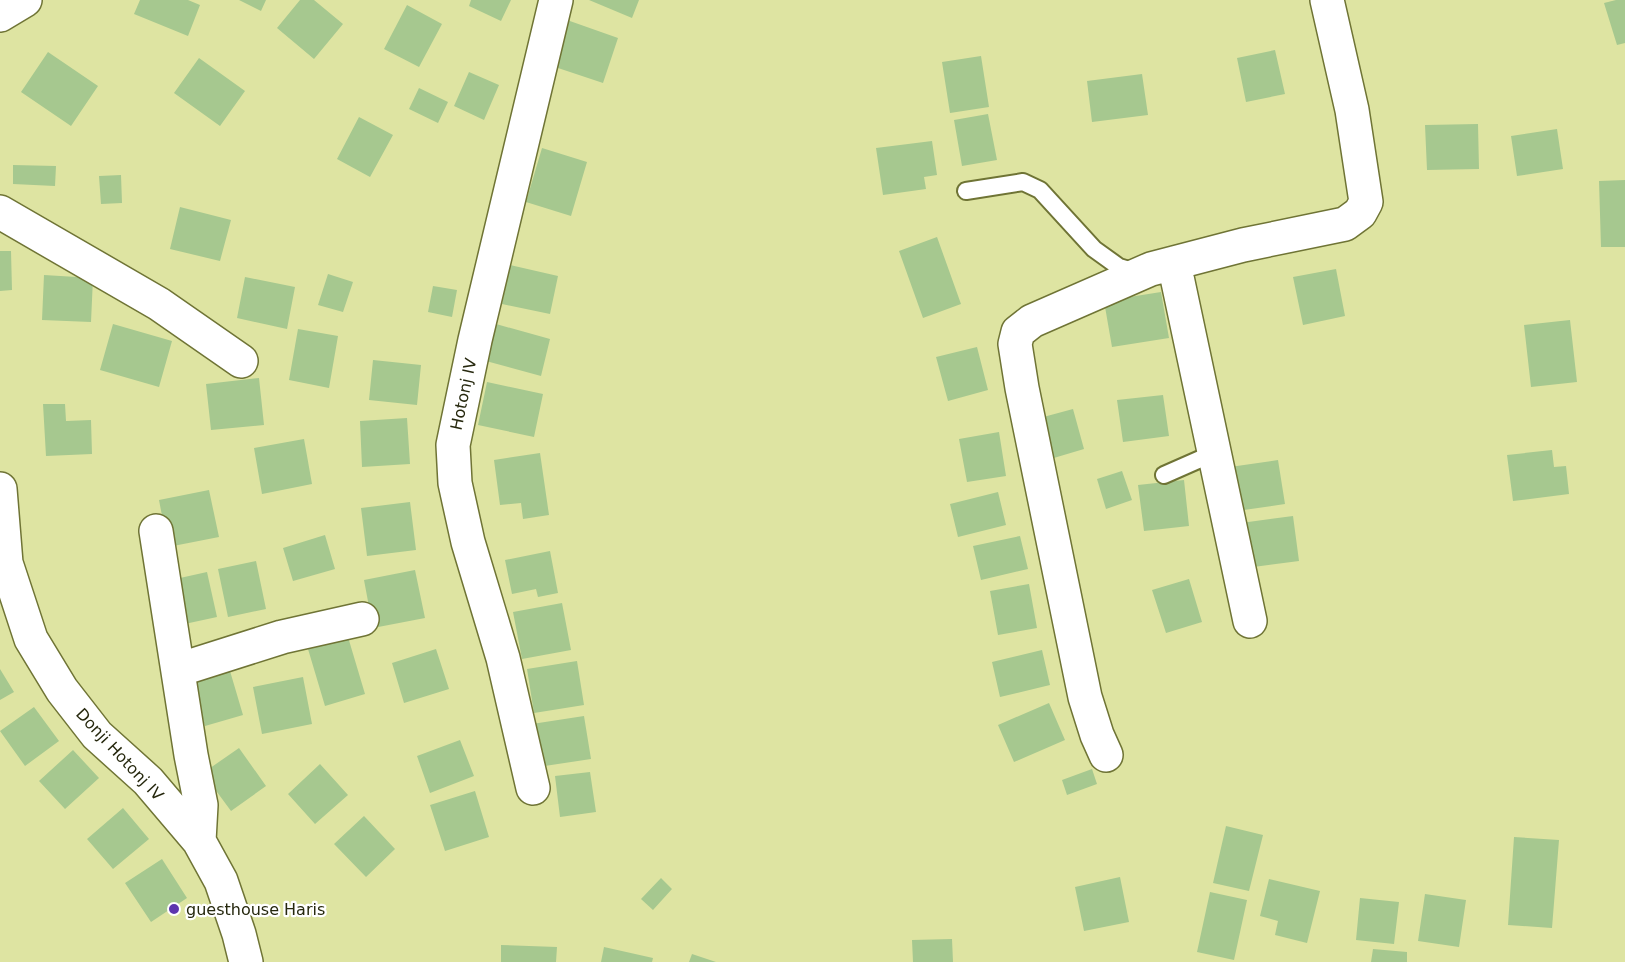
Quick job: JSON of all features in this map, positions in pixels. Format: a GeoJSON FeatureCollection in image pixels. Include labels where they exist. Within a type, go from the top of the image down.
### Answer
{"type":"FeatureCollection","features":[{"type":"Feature","properties":{"kind":"street"},"geometry":{"type":"LineString","coordinates":[[0,15],[25,0]]}},
{"type":"Feature","properties":{"kind":"street","name":"Hotonj IV"},"geometry":{"type":"LineString","coordinates":[[533,788],[503,658],[468,542],[455,483],[453,445],[475,340],[556,0]]}},
{"type":"Feature","properties":{"kind":"street"},"geometry":{"type":"LineString","coordinates":[[1106,755],[1085,697],[1015,345],[1018,332],[1032,321],[1140,273],[1243,245],[1345,224],[1360,213],[1366,202],[1354,122],[1327,0]]}},
{"type":"Feature","properties":{"kind":"street"},"geometry":{"type":"LineString","coordinates":[[0,212],[159,304],[241,361]]}},
{"type":"Feature","properties":{"kind":"street"},"geometry":{"type":"LineString","coordinates":[[1174,263],[1250,621]]}},
{"type":"Feature","properties":{"kind":"street","name":"Donji Hotonj IV"},"geometry":{"type":"LineString","coordinates":[[0,489],[3,563],[31,639],[62,690],[97,735],[148,781],[199,841],[221,881],[246,962]]}},
{"type":"Feature","properties":{"kind":"street"},"geometry":{"type":"LineString","coordinates":[[156,531],[201,805],[199,841]]}},
{"type":"Feature","properties":{"kind":"street"},"geometry":{"type":"LineString","coordinates":[[178,670],[282,637],[362,619]]}},
{"type":"Feature","properties":{"kind":"lane"},"geometry":{"type":"LineString","coordinates":[[966,191],[1023,182],[1041,190],[1094,249],[1119,267],[1140,273]]}},
{"type":"Feature","properties":{"kind":"lane"},"geometry":{"type":"LineString","coordinates":[[1164,475],[1214,453]]}},
{"type":"Feature","properties":{"kind":"building"},"geometry":{"type":"Polygon","coordinates":[[[140,0],[188,0],[200,5],[188,36],[134,14],[140,0]]]}},
{"type":"Feature","properties":{"kind":"building"},"geometry":{"type":"Polygon","coordinates":[[[239,0],[266,0],[261,11],[239,0]]]}},
{"type":"Feature","properties":{"kind":"building"},"geometry":{"type":"Polygon","coordinates":[[[300,0],[314,0],[343,24],[314,59],[277,28],[300,0]]]}},
{"type":"Feature","properties":{"kind":"building"},"geometry":{"type":"Polygon","coordinates":[[[471,0],[511,0],[501,21],[469,6],[471,0]]]}},
{"type":"Feature","properties":{"kind":"building"},"geometry":{"type":"Polygon","coordinates":[[[589,0],[639,0],[632,18],[589,0]]]}},
{"type":"Feature","properties":{"kind":"building"},"geometry":{"type":"Polygon","coordinates":[[[1625,0],[1625,43],[1617,45],[1604,3],[1625,0]]]}},
{"type":"Feature","properties":{"kind":"building"},"geometry":{"type":"Polygon","coordinates":[[[407,5],[442,24],[419,67],[384,49],[407,5]]]}},
{"type":"Feature","properties":{"kind":"building"},"geometry":{"type":"Polygon","coordinates":[[[567,20],[618,38],[603,83],[552,66],[567,20]]]}},
{"type":"Feature","properties":{"kind":"building"},"geometry":{"type":"Polygon","coordinates":[[[1275,50],[1285,94],[1246,102],[1237,58],[1275,50]]]}},
{"type":"Feature","properties":{"kind":"building"},"geometry":{"type":"Polygon","coordinates":[[[48,52],[98,86],[71,126],[21,92],[48,52]]]}},
{"type":"Feature","properties":{"kind":"building"},"geometry":{"type":"Polygon","coordinates":[[[981,56],[989,107],[950,113],[942,62],[981,56]]]}},
{"type":"Feature","properties":{"kind":"building"},"geometry":{"type":"Polygon","coordinates":[[[199,58],[245,91],[220,126],[174,93],[199,58]]]}},
{"type":"Feature","properties":{"kind":"building"},"geometry":{"type":"Polygon","coordinates":[[[469,72],[499,85],[484,120],[454,106],[469,72]]]}},
{"type":"Feature","properties":{"kind":"building"},"geometry":{"type":"Polygon","coordinates":[[[1142,74],[1148,115],[1092,122],[1087,81],[1142,74]]]}},
{"type":"Feature","properties":{"kind":"building"},"geometry":{"type":"Polygon","coordinates":[[[419,88],[448,102],[438,123],[409,109],[419,88]]]}},
{"type":"Feature","properties":{"kind":"building"},"geometry":{"type":"Polygon","coordinates":[[[988,114],[997,160],[962,166],[954,120],[988,114]]]}},
{"type":"Feature","properties":{"kind":"building"},"geometry":{"type":"Polygon","coordinates":[[[359,117],[393,135],[370,177],[337,159],[359,117]]]}},
{"type":"Feature","properties":{"kind":"building"},"geometry":{"type":"Polygon","coordinates":[[[1478,124],[1479,169],[1427,170],[1425,125],[1478,124]]]}},
{"type":"Feature","properties":{"kind":"building"},"geometry":{"type":"Polygon","coordinates":[[[1557,129],[1563,169],[1517,176],[1511,136],[1557,129]]]}},
{"type":"Feature","properties":{"kind":"building"},"geometry":{"type":"Polygon","coordinates":[[[932,141],[937,175],[924,177],[926,189],[883,195],[876,148],[932,141]]]}},
{"type":"Feature","properties":{"kind":"building"},"geometry":{"type":"Polygon","coordinates":[[[542,148],[587,162],[571,216],[526,202],[542,148]]]}},
{"type":"Feature","properties":{"kind":"building"},"geometry":{"type":"Polygon","coordinates":[[[13,165],[56,166],[55,186],[13,184],[13,165]]]}},
{"type":"Feature","properties":{"kind":"building"},"geometry":{"type":"Polygon","coordinates":[[[121,175],[122,203],[101,204],[99,176],[121,175]]]}},
{"type":"Feature","properties":{"kind":"building"},"geometry":{"type":"Polygon","coordinates":[[[1625,180],[1625,247],[1601,247],[1599,181],[1625,180]]]}},
{"type":"Feature","properties":{"kind":"building"},"geometry":{"type":"Polygon","coordinates":[[[180,207],[231,220],[220,261],[170,249],[180,207]]]}},
{"type":"Feature","properties":{"kind":"building"},"geometry":{"type":"Polygon","coordinates":[[[937,237],[961,304],[923,318],[899,251],[937,237]]]}},
{"type":"Feature","properties":{"kind":"building"},"geometry":{"type":"Polygon","coordinates":[[[0,251],[11,251],[12,290],[0,291],[0,251]]]}},
{"type":"Feature","properties":{"kind":"building"},"geometry":{"type":"Polygon","coordinates":[[[510,265],[558,276],[550,314],[502,304],[510,265]]]}},
{"type":"Feature","properties":{"kind":"building"},"geometry":{"type":"Polygon","coordinates":[[[1336,269],[1345,316],[1303,325],[1293,277],[1336,269]]]}},
{"type":"Feature","properties":{"kind":"building"},"geometry":{"type":"Polygon","coordinates":[[[328,274],[353,282],[343,312],[318,305],[328,274]]]}},
{"type":"Feature","properties":{"kind":"building"},"geometry":{"type":"Polygon","coordinates":[[[44,275],[93,278],[91,322],[42,320],[44,275]]]}},
{"type":"Feature","properties":{"kind":"building"},"geometry":{"type":"Polygon","coordinates":[[[245,277],[295,287],[287,329],[237,318],[245,277]]]}},
{"type":"Feature","properties":{"kind":"building"},"geometry":{"type":"Polygon","coordinates":[[[433,286],[457,290],[452,317],[428,312],[433,286]]]}},
{"type":"Feature","properties":{"kind":"building"},"geometry":{"type":"Polygon","coordinates":[[[1161,292],[1169,338],[1112,347],[1104,301],[1161,292]]]}},
{"type":"Feature","properties":{"kind":"building"},"geometry":{"type":"Polygon","coordinates":[[[1570,320],[1577,382],[1531,387],[1524,325],[1570,320]]]}},
{"type":"Feature","properties":{"kind":"building"},"geometry":{"type":"Polygon","coordinates":[[[113,324],[172,341],[159,387],[100,370],[113,324]]]}},
{"type":"Feature","properties":{"kind":"building"},"geometry":{"type":"Polygon","coordinates":[[[496,324],[550,339],[541,376],[486,361],[496,324]]]}},
{"type":"Feature","properties":{"kind":"building"},"geometry":{"type":"Polygon","coordinates":[[[298,329],[338,336],[329,388],[289,380],[298,329]]]}},
{"type":"Feature","properties":{"kind":"building"},"geometry":{"type":"Polygon","coordinates":[[[977,347],[988,390],[948,401],[936,357],[977,347]]]}},
{"type":"Feature","properties":{"kind":"building"},"geometry":{"type":"Polygon","coordinates":[[[373,360],[421,365],[417,405],[369,400],[373,360]]]}},
{"type":"Feature","properties":{"kind":"building"},"geometry":{"type":"Polygon","coordinates":[[[259,378],[264,425],[211,430],[206,384],[259,378]]]}},
{"type":"Feature","properties":{"kind":"building"},"geometry":{"type":"Polygon","coordinates":[[[487,382],[543,394],[534,437],[478,425],[487,382]]]}},
{"type":"Feature","properties":{"kind":"building"},"geometry":{"type":"Polygon","coordinates":[[[1163,395],[1169,436],[1123,442],[1117,400],[1163,395]]]}},
{"type":"Feature","properties":{"kind":"building"},"geometry":{"type":"Polygon","coordinates":[[[43,404],[65,404],[66,421],[91,420],[92,454],[46,456],[43,404]]]}},
{"type":"Feature","properties":{"kind":"building"},"geometry":{"type":"Polygon","coordinates":[[[1073,409],[1084,449],[1047,460],[1036,419],[1073,409]]]}},
{"type":"Feature","properties":{"kind":"building"},"geometry":{"type":"Polygon","coordinates":[[[407,418],[410,464],[362,467],[360,421],[407,418]]]}},
{"type":"Feature","properties":{"kind":"building"},"geometry":{"type":"Polygon","coordinates":[[[999,432],[1006,476],[967,482],[959,439],[999,432]]]}},
{"type":"Feature","properties":{"kind":"building"},"geometry":{"type":"Polygon","coordinates":[[[304,439],[312,484],[262,494],[254,448],[304,439]]]}},
{"type":"Feature","properties":{"kind":"building"},"geometry":{"type":"Polygon","coordinates":[[[1552,450],[1554,467],[1566,466],[1569,494],[1513,501],[1507,455],[1552,450]]]}},
{"type":"Feature","properties":{"kind":"building"},"geometry":{"type":"Polygon","coordinates":[[[540,453],[549,515],[523,519],[521,503],[500,505],[494,460],[540,453]]]}},
{"type":"Feature","properties":{"kind":"building"},"geometry":{"type":"Polygon","coordinates":[[[1278,460],[1285,504],[1237,511],[1230,467],[1278,460]]]}},
{"type":"Feature","properties":{"kind":"building"},"geometry":{"type":"Polygon","coordinates":[[[1122,471],[1132,500],[1106,509],[1097,479],[1122,471]]]}},
{"type":"Feature","properties":{"kind":"building"},"geometry":{"type":"Polygon","coordinates":[[[1184,480],[1189,526],[1144,531],[1138,485],[1184,480]]]}},
{"type":"Feature","properties":{"kind":"building"},"geometry":{"type":"Polygon","coordinates":[[[209,490],[219,537],[168,547],[159,500],[209,490]]]}},
{"type":"Feature","properties":{"kind":"building"},"geometry":{"type":"Polygon","coordinates":[[[998,492],[1006,525],[958,537],[950,504],[998,492]]]}},
{"type":"Feature","properties":{"kind":"building"},"geometry":{"type":"Polygon","coordinates":[[[410,502],[416,550],[367,556],[361,508],[410,502]]]}},
{"type":"Feature","properties":{"kind":"building"},"geometry":{"type":"Polygon","coordinates":[[[1293,516],[1299,561],[1246,568],[1241,523],[1293,516]]]}},
{"type":"Feature","properties":{"kind":"building"},"geometry":{"type":"Polygon","coordinates":[[[325,535],[335,569],[293,581],[283,548],[325,535]]]}},
{"type":"Feature","properties":{"kind":"building"},"geometry":{"type":"Polygon","coordinates":[[[1020,536],[1028,569],[981,580],[973,546],[1020,536]]]}},
{"type":"Feature","properties":{"kind":"building"},"geometry":{"type":"Polygon","coordinates":[[[550,551],[558,593],[538,597],[536,589],[512,594],[505,560],[550,551]]]}},
{"type":"Feature","properties":{"kind":"building"},"geometry":{"type":"Polygon","coordinates":[[[256,561],[266,609],[228,617],[218,569],[256,561]]]}},
{"type":"Feature","properties":{"kind":"building"},"geometry":{"type":"Polygon","coordinates":[[[415,570],[425,618],[373,628],[364,580],[415,570]]]}},
{"type":"Feature","properties":{"kind":"building"},"geometry":{"type":"Polygon","coordinates":[[[207,572],[217,617],[180,625],[171,580],[207,572]]]}},
{"type":"Feature","properties":{"kind":"building"},"geometry":{"type":"Polygon","coordinates":[[[1189,579],[1202,622],[1166,633],[1152,590],[1189,579]]]}},
{"type":"Feature","properties":{"kind":"building"},"geometry":{"type":"Polygon","coordinates":[[[1029,584],[1037,628],[998,635],[990,591],[1029,584]]]}},
{"type":"Feature","properties":{"kind":"building"},"geometry":{"type":"Polygon","coordinates":[[[562,603],[571,650],[522,659],[513,612],[562,603]]]}},
{"type":"Feature","properties":{"kind":"building"},"geometry":{"type":"Polygon","coordinates":[[[348,637],[365,694],[325,706],[308,649],[348,637]]]}},
{"type":"Feature","properties":{"kind":"building"},"geometry":{"type":"Polygon","coordinates":[[[436,649],[449,689],[404,703],[392,663],[436,649]]]}},
{"type":"Feature","properties":{"kind":"building"},"geometry":{"type":"Polygon","coordinates":[[[1042,650],[1050,685],[1000,697],[992,662],[1042,650]]]}},
{"type":"Feature","properties":{"kind":"building"},"geometry":{"type":"Polygon","coordinates":[[[577,661],[584,705],[534,713],[527,669],[577,661]]]}},
{"type":"Feature","properties":{"kind":"building"},"geometry":{"type":"Polygon","coordinates":[[[0,669],[14,692],[0,700],[0,669]]]}},
{"type":"Feature","properties":{"kind":"building"},"geometry":{"type":"Polygon","coordinates":[[[230,671],[243,715],[205,726],[192,682],[230,671]]]}},
{"type":"Feature","properties":{"kind":"building"},"geometry":{"type":"Polygon","coordinates":[[[303,677],[312,724],[262,734],[253,687],[303,677]]]}},
{"type":"Feature","properties":{"kind":"building"},"geometry":{"type":"Polygon","coordinates":[[[1049,703],[1065,740],[1014,762],[998,725],[1049,703]]]}},
{"type":"Feature","properties":{"kind":"building"},"geometry":{"type":"Polygon","coordinates":[[[34,707],[59,741],[25,766],[0,731],[34,707]]]}},
{"type":"Feature","properties":{"kind":"building"},"geometry":{"type":"Polygon","coordinates":[[[584,716],[591,759],[538,767],[532,724],[584,716]]]}},
{"type":"Feature","properties":{"kind":"building"},"geometry":{"type":"Polygon","coordinates":[[[460,740],[474,776],[430,793],[417,756],[460,740]]]}},
{"type":"Feature","properties":{"kind":"building"},"geometry":{"type":"Polygon","coordinates":[[[239,748],[266,786],[231,811],[203,773],[239,748]]]}},
{"type":"Feature","properties":{"kind":"building"},"geometry":{"type":"Polygon","coordinates":[[[73,750],[99,778],[65,809],[39,781],[73,750]]]}},
{"type":"Feature","properties":{"kind":"building"},"geometry":{"type":"Polygon","coordinates":[[[320,764],[348,795],[315,824],[288,794],[320,764]]]}},
{"type":"Feature","properties":{"kind":"building"},"geometry":{"type":"Polygon","coordinates":[[[1092,769],[1097,784],[1067,795],[1062,780],[1092,769]]]}},
{"type":"Feature","properties":{"kind":"building"},"geometry":{"type":"Polygon","coordinates":[[[590,772],[596,812],[560,817],[555,776],[590,772]]]}},
{"type":"Feature","properties":{"kind":"building"},"geometry":{"type":"Polygon","coordinates":[[[475,791],[489,837],[445,851],[430,805],[475,791]]]}},
{"type":"Feature","properties":{"kind":"building"},"geometry":{"type":"Polygon","coordinates":[[[123,808],[149,839],[113,869],[87,839],[123,808]]]}},
{"type":"Feature","properties":{"kind":"building"},"geometry":{"type":"Polygon","coordinates":[[[364,816],[395,849],[366,877],[334,844],[364,816]]]}},
{"type":"Feature","properties":{"kind":"building"},"geometry":{"type":"Polygon","coordinates":[[[1226,826],[1263,835],[1249,891],[1213,883],[1226,826]]]}},
{"type":"Feature","properties":{"kind":"building"},"geometry":{"type":"Polygon","coordinates":[[[1514,837],[1559,840],[1552,928],[1508,925],[1514,837]]]}},
{"type":"Feature","properties":{"kind":"building"},"geometry":{"type":"Polygon","coordinates":[[[162,859],[187,898],[151,922],[125,883],[162,859]]]}},
{"type":"Feature","properties":{"kind":"building"},"geometry":{"type":"Polygon","coordinates":[[[1120,877],[1129,922],[1084,931],[1075,887],[1120,877]]]}},
{"type":"Feature","properties":{"kind":"building"},"geometry":{"type":"Polygon","coordinates":[[[661,878],[672,889],[653,910],[641,899],[661,878]]]}},
{"type":"Feature","properties":{"kind":"building"},"geometry":{"type":"Polygon","coordinates":[[[1269,879],[1320,891],[1307,943],[1275,935],[1278,921],[1260,916],[1269,879]]]}},
{"type":"Feature","properties":{"kind":"building"},"geometry":{"type":"Polygon","coordinates":[[[1210,892],[1247,900],[1234,960],[1197,952],[1210,892]]]}},
{"type":"Feature","properties":{"kind":"building"},"geometry":{"type":"Polygon","coordinates":[[[1425,894],[1466,900],[1459,947],[1418,941],[1425,894]]]}},
{"type":"Feature","properties":{"kind":"building"},"geometry":{"type":"Polygon","coordinates":[[[1360,898],[1399,902],[1394,944],[1356,940],[1360,898]]]}},
{"type":"Feature","properties":{"kind":"building"},"geometry":{"type":"Polygon","coordinates":[[[952,939],[953,962],[913,962],[912,940],[952,939]]]}},
{"type":"Feature","properties":{"kind":"building"},"geometry":{"type":"Polygon","coordinates":[[[501,945],[557,947],[556,962],[501,962],[501,945]]]}},
{"type":"Feature","properties":{"kind":"building"},"geometry":{"type":"Polygon","coordinates":[[[604,947],[653,958],[652,962],[601,962],[604,947]]]}},
{"type":"Feature","properties":{"kind":"building"},"geometry":{"type":"Polygon","coordinates":[[[1373,949],[1407,952],[1407,962],[1371,962],[1373,949]]]}},
{"type":"Feature","properties":{"kind":"building"},"geometry":{"type":"Polygon","coordinates":[[[692,954],[716,962],[689,962],[692,954]]]}},
{"type":"Feature","properties":{"kind":"place","name":"guesthouse Haris"},"geometry":{"type":"Point","coordinates":[174,909]}}]}
